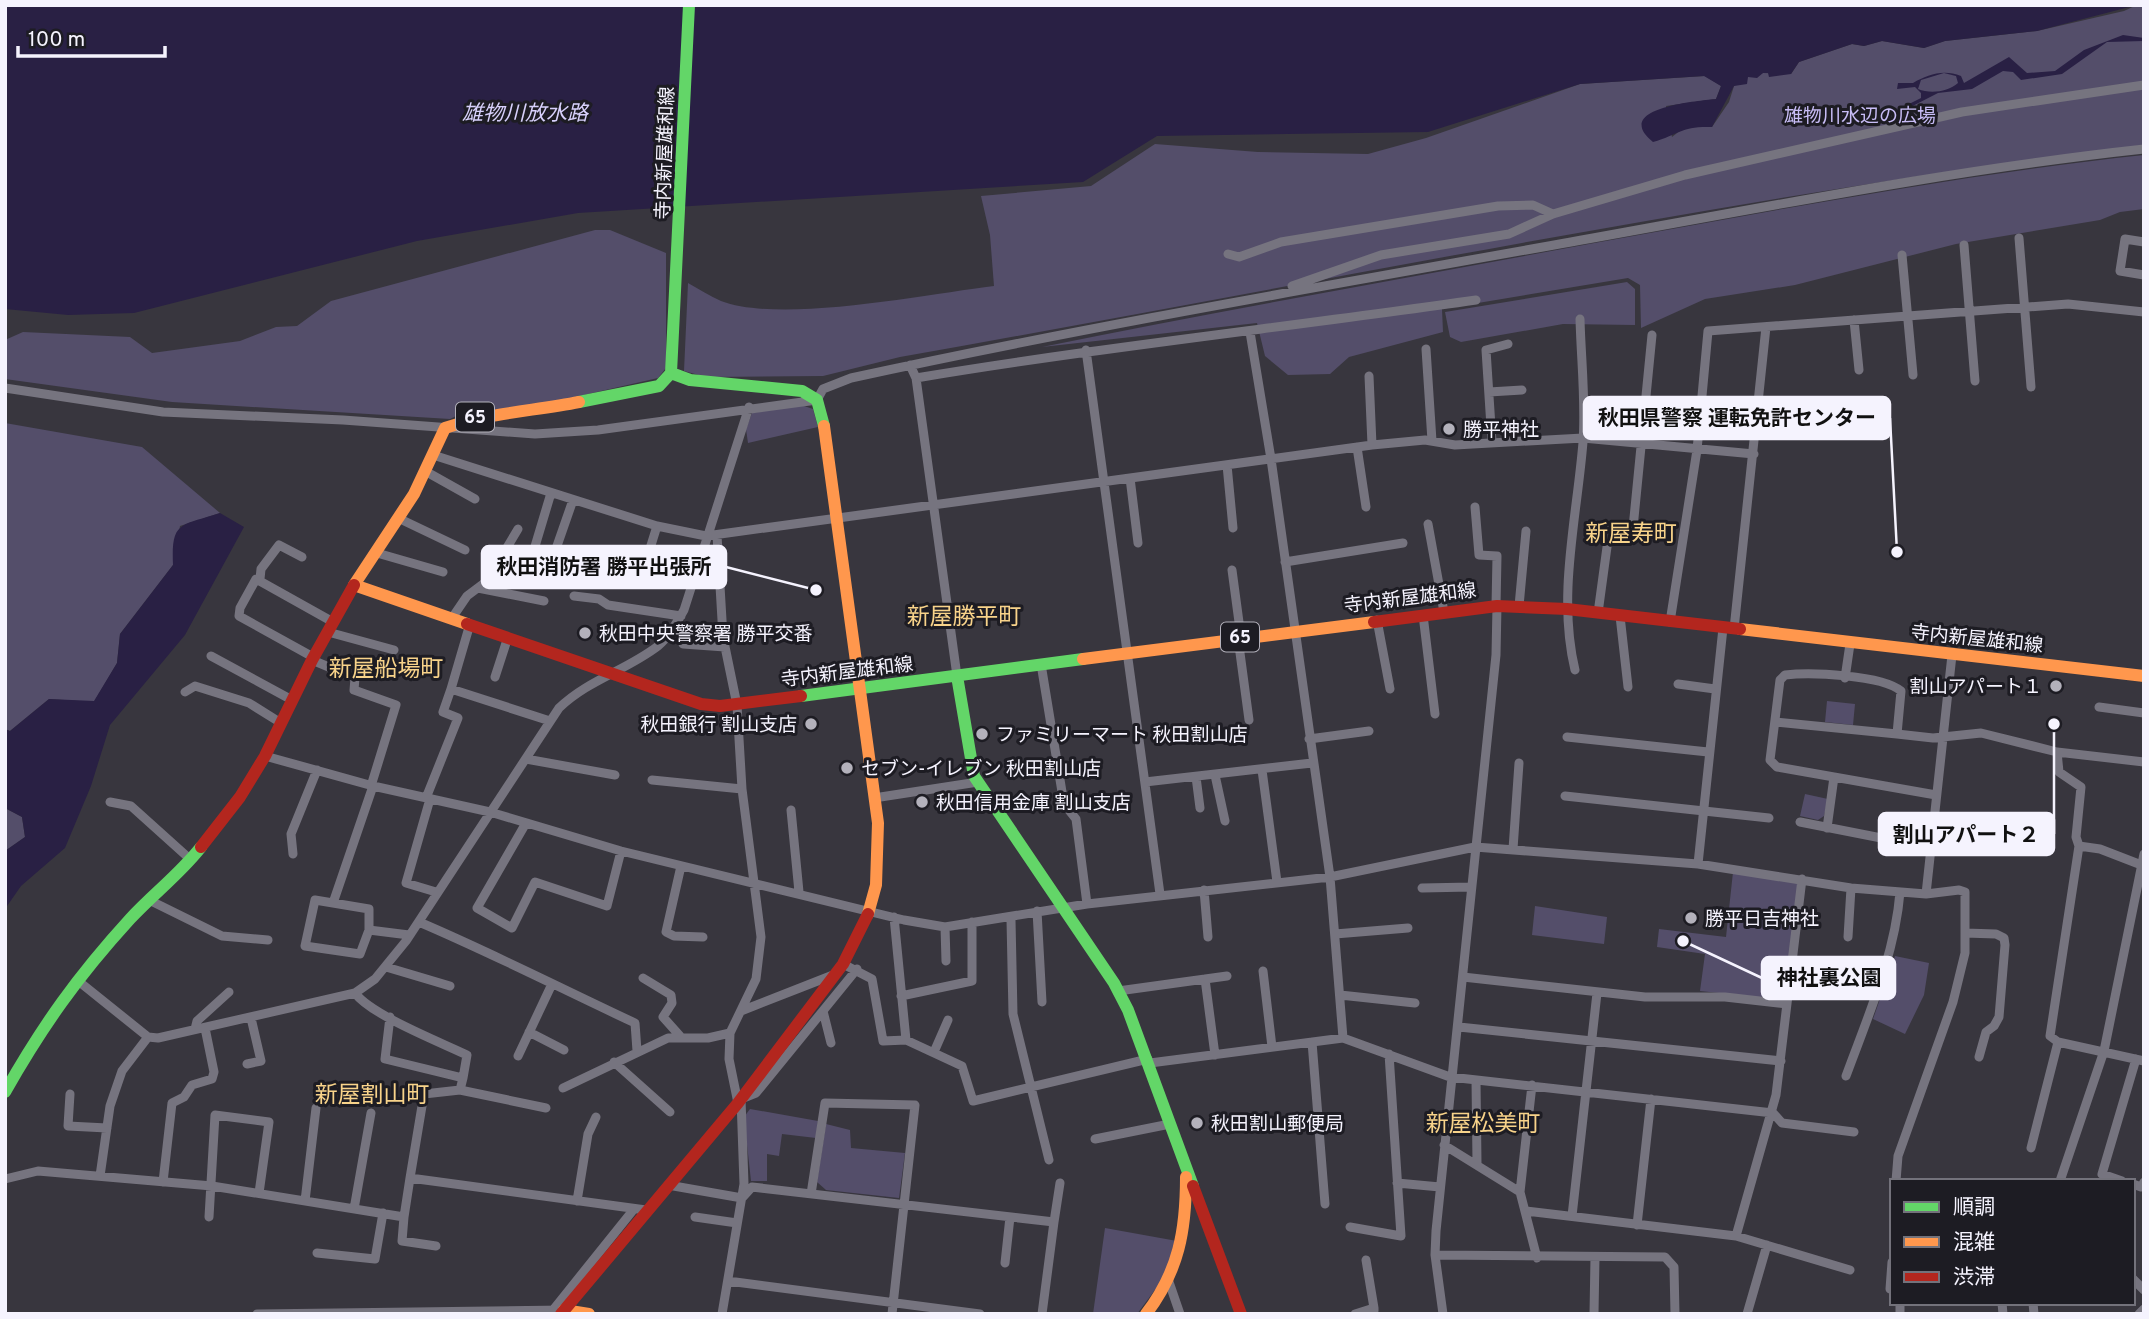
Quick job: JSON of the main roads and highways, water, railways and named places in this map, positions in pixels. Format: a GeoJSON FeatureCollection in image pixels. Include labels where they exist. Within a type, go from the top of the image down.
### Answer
{"type":"FeatureCollection","features":[{"type":"Feature","properties":{"kind":"water","name":"雄物川放水路"},"geometry":{"type":"Polygon","coordinates":[[[5,5],[2137,5],[2037,31],[1945,41],[1924,48],[1882,41],[1864,46],[1852,44],[1799,62],[1791,74],[1769,77],[1768,73],[1763,73],[1757,78],[1748,77],[1747,84],[1734,86],[1712,127],[1687,129],[1653,142],[1643,130],[1642,121],[1649,114],[1662,108],[1716,99],[1721,86],[1704,76],[1580,84],[1428,132],[1157,136],[1083,182],[578,213],[417,241],[134,313],[68,315],[5,309],[5,5]]]}},
{"type":"Feature","properties":{"kind":"water"},"geometry":{"type":"Polygon","coordinates":[[[2123,35],[2144,38],[2144,41],[2107,42],[2062,74],[2021,80],[2013,72],[2003,71],[1972,89],[1938,93],[1899,113],[1843,125],[1835,123],[1838,119],[1895,111],[1921,98],[1921,93],[1915,87],[1897,89],[1898,83],[1913,83],[1930,75],[1942,73],[1921,80],[1918,89],[1933,92],[1958,83],[1956,76],[1945,73],[1961,76],[1964,83],[2009,57],[2027,73],[2055,71],[2084,50],[2123,35]]]}},
{"type":"Feature","properties":{"kind":"water"},"geometry":{"type":"Polygon","coordinates":[[[220,513],[244,527],[185,635],[110,725],[91,786],[65,848],[21,886],[5,909],[5,851],[25,837],[22,817],[5,808],[5,729],[10,731],[49,699],[94,701],[117,663],[120,634],[173,565],[177,532],[187,523],[220,513]]]}},
{"type":"Feature","properties":{"kind":"place","name":"勝平神社"},"geometry":{"type":"Point","coordinates":[1449,429]}},
{"type":"Feature","properties":{"kind":"place","name":"秋田県警察 運転免許センター"},"geometry":{"type":"Point","coordinates":[1897,552]}},
{"type":"Feature","properties":{"kind":"place","name":"秋田消防署 勝平出張所"},"geometry":{"type":"Point","coordinates":[816,590]}},
{"type":"Feature","properties":{"kind":"place","name":"秋田中央警察署 勝平交番"},"geometry":{"type":"Point","coordinates":[585,633]}},
{"type":"Feature","properties":{"kind":"place","name":"割山アパート１"},"geometry":{"type":"Point","coordinates":[2056,686]}},
{"type":"Feature","properties":{"kind":"place","name":"秋田銀行 割山支店"},"geometry":{"type":"Point","coordinates":[811,724]}},
{"type":"Feature","properties":{"kind":"place","name":"割山アパート２"},"geometry":{"type":"Point","coordinates":[2054,724]}},
{"type":"Feature","properties":{"kind":"place","name":"ファミリーマート 秋田割山店"},"geometry":{"type":"Point","coordinates":[982,734]}},
{"type":"Feature","properties":{"kind":"place","name":"セブン-イレブン 秋田割山店"},"geometry":{"type":"Point","coordinates":[847,768]}},
{"type":"Feature","properties":{"kind":"place","name":"秋田信用金庫 割山支店"},"geometry":{"type":"Point","coordinates":[922,802]}},
{"type":"Feature","properties":{"kind":"place","name":"勝平日吉神社"},"geometry":{"type":"Point","coordinates":[1691,918]}},
{"type":"Feature","properties":{"kind":"place","name":"神社裏公園"},"geometry":{"type":"Point","coordinates":[1683,941]}},
{"type":"Feature","properties":{"kind":"place","name":"秋田割山郵便局"},"geometry":{"type":"Point","coordinates":[1197,1123]}},
{"type":"Feature","properties":{"kind":"district","name":"新屋寿町"},"geometry":{"type":"Point","coordinates":[1631,533]}},
{"type":"Feature","properties":{"kind":"district","name":"新屋勝平町"},"geometry":{"type":"Point","coordinates":[964,616]}},
{"type":"Feature","properties":{"kind":"district","name":"新屋船場町"},"geometry":{"type":"Point","coordinates":[386,668]}},
{"type":"Feature","properties":{"kind":"district","name":"新屋割山町"},"geometry":{"type":"Point","coordinates":[372,1094]}},
{"type":"Feature","properties":{"kind":"district","name":"新屋松美町"},"geometry":{"type":"Point","coordinates":[1483,1123]}},
{"type":"Feature","properties":{"kind":"park label","name":"雄物川水辺の広場"},"geometry":{"type":"Point","coordinates":[1860,115]}}]}
